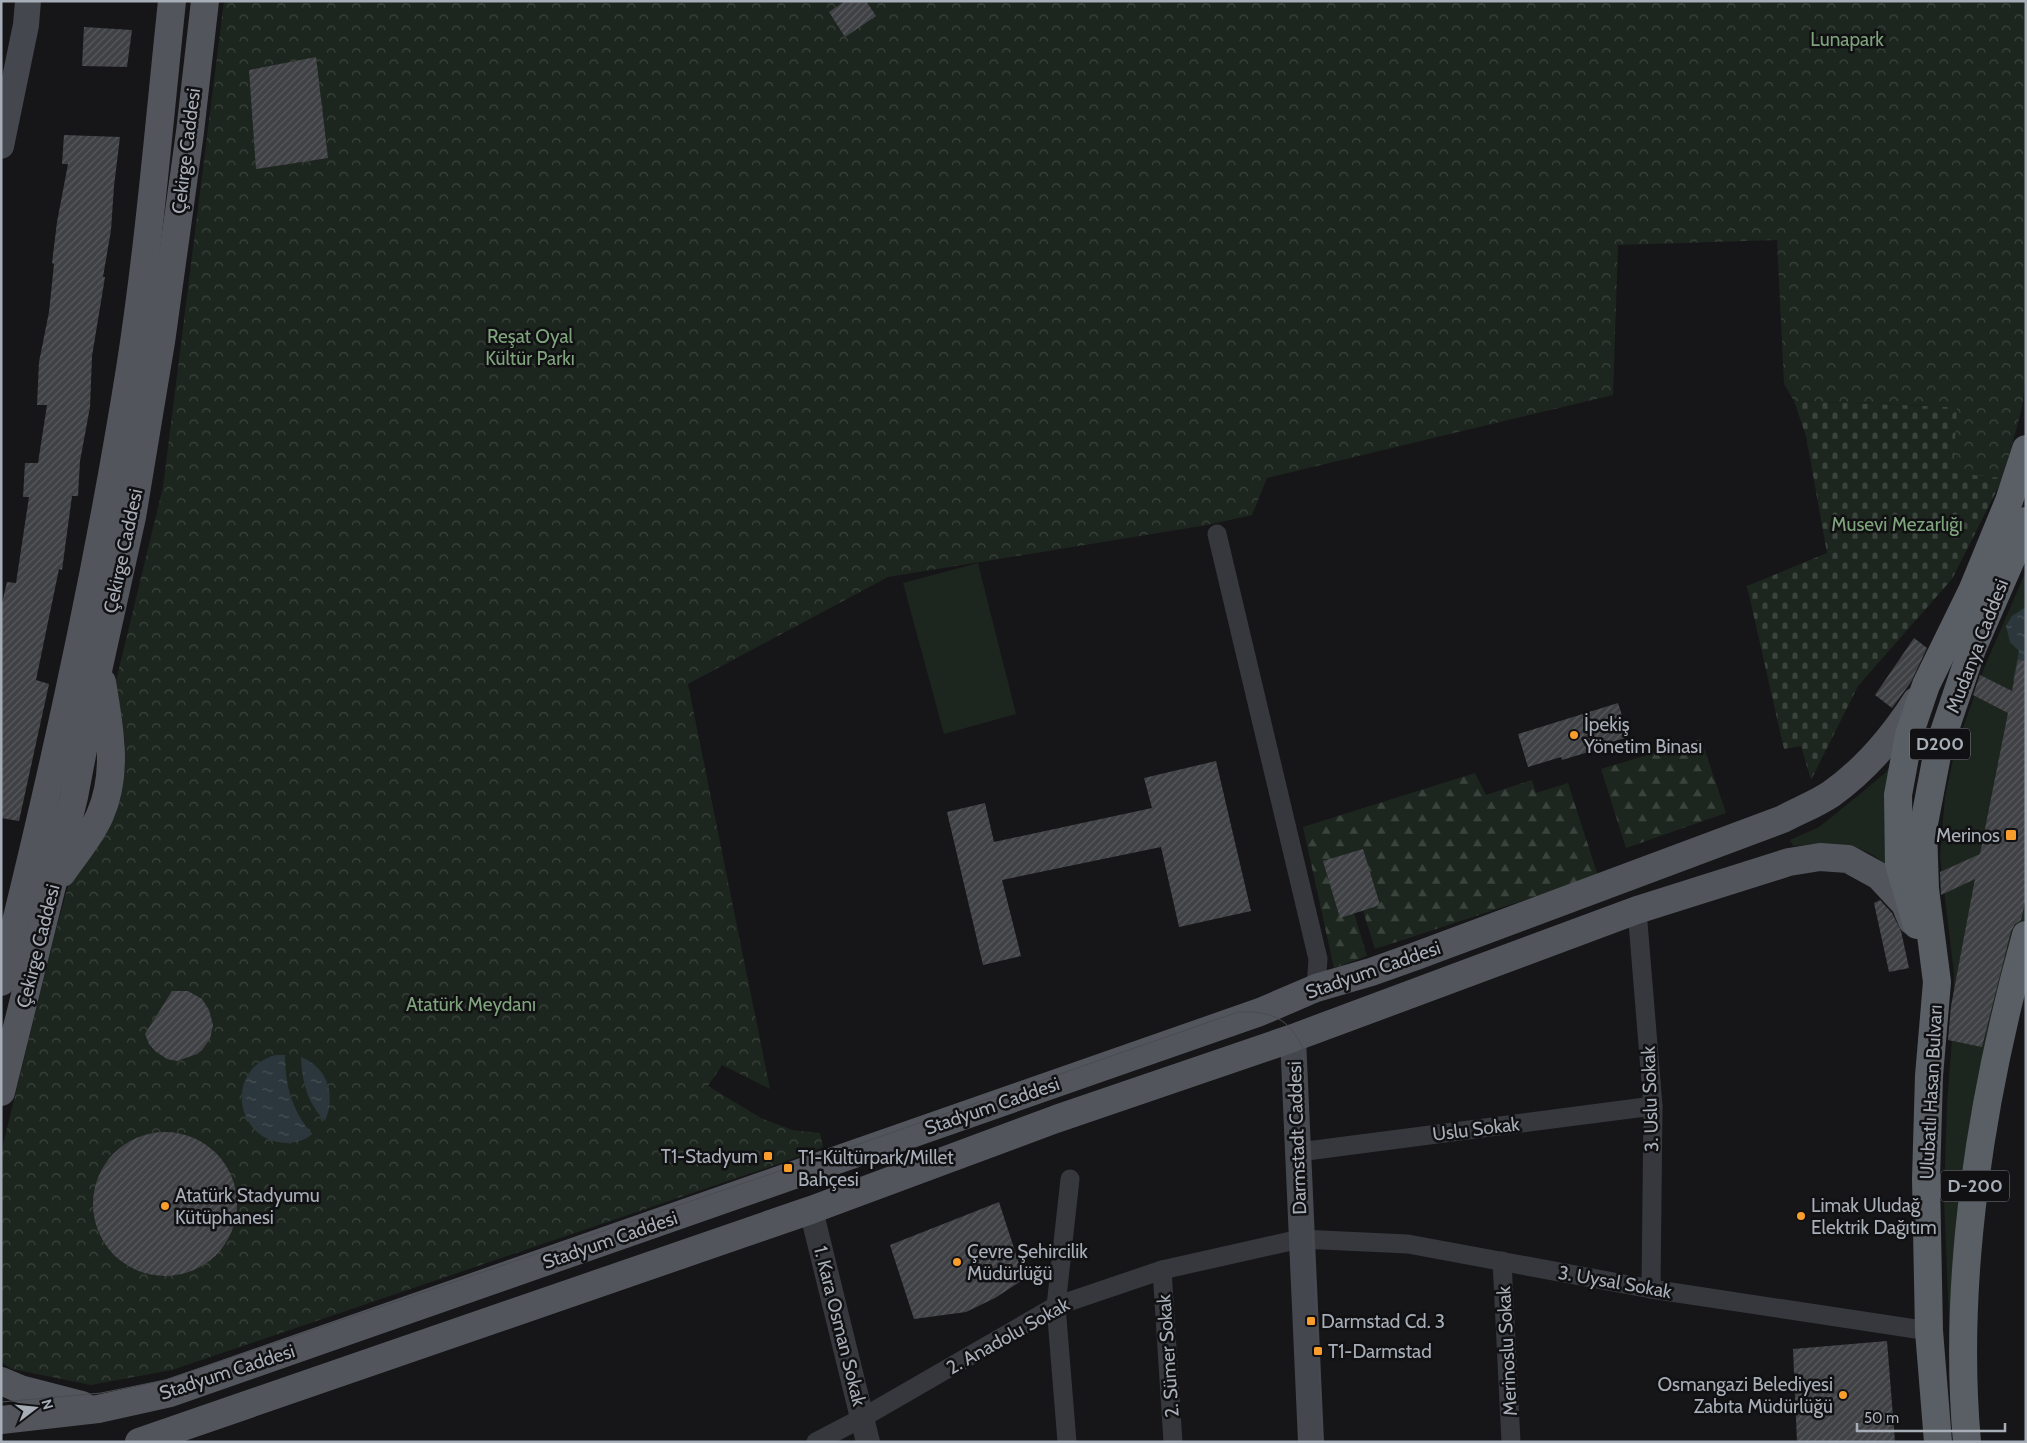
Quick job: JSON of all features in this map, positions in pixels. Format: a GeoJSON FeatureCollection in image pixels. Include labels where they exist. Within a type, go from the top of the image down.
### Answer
{"type":"FeatureCollection","features":[{"type":"Feature","properties":{"kind":"highway"},"geometry":{"type":"LineString","coordinates":[[1936,982],[1898,864],[1898,795],[1909,735],[1926,685],[1972,592],[2009,501],[2026,448]]}},
{"type":"Feature","properties":{"kind":"highway","name":"Mudanya Caddesi"},"geometry":{"type":"LineString","coordinates":[[1936,982],[1925,889],[1923,829],[1938,750],[1972,649],[2018,546],[2026,520]]}},
{"type":"Feature","properties":{"kind":"highway","name":"D-200"},"geometry":{"type":"LineString","coordinates":[[1967,1442],[1963,1401],[1965,1279],[1975,1182],[1996,1057],[2011,987],[2026,935]]}},
{"type":"Feature","properties":{"kind":"highway","name":"Ulubatlı Hasan Bulvarı"},"geometry":{"type":"LineString","coordinates":[[1936,982],[1929,1076],[1926,1179],[1929,1331],[1938,1442]]}},
{"type":"Feature","properties":{"kind":"highway"},"geometry":{"type":"LineString","coordinates":[[1963,1401],[1972,1442]]}},
{"type":"Feature","properties":{"kind":"main road"},"geometry":{"type":"LineString","coordinates":[[1,146],[26,25],[28,1]]}},
{"type":"Feature","properties":{"kind":"main road","name":"Çekirge Caddesi"},"geometry":{"type":"LineString","coordinates":[[1,982],[34,851],[110,488],[130,367],[147,240],[172,1]]}},
{"type":"Feature","properties":{"kind":"main road","name":"Çekirge Caddesi"},"geometry":{"type":"LineString","coordinates":[[1,1092],[54,884],[132,516],[159,352],[190,132],[205,1]]}},
{"type":"Feature","properties":{"kind":"main road","name":"Stadyum Caddesi"},"geometry":{"type":"LineString","coordinates":[[1,1420],[98,1409],[170,1393],[1260,1012],[1316,988],[1372,972],[1783,819],[1830,795],[1867,765],[1900,727],[1926,685]]}},
{"type":"Feature","properties":{"kind":"main road"},"geometry":{"type":"LineString","coordinates":[[138,1442],[812,1210],[1056,1119],[1292,1038],[1637,910],[1789,862],[1820,857],[1848,859],[1879,876],[1905,904],[1936,982]]}},
{"type":"Feature","properties":{"kind":"main road","name":"Darmstadt Caddesi"},"geometry":{"type":"LineString","coordinates":[[1292,1038],[1299,1152],[1300,1239],[1310,1442]]}},
{"type":"Feature","properties":{"kind":"main road"},"geometry":{"type":"LineString","coordinates":[[1,1380],[20,1389],[98,1409]]}},
{"type":"Feature","properties":{"kind":"main road"},"geometry":{"type":"LineString","coordinates":[[1,1430],[54,1414]]}},
{"type":"Feature","properties":{"kind":"street"},"geometry":{"type":"LineString","coordinates":[[1217,534],[1318,959],[1316,988]]}},
{"type":"Feature","properties":{"kind":"street","name":"3. Uslu Sokak"},"geometry":{"type":"LineString","coordinates":[[1637,910],[1653,1106],[1650,1289]]}},
{"type":"Feature","properties":{"kind":"street","name":"Uslu Sokak"},"geometry":{"type":"LineString","coordinates":[[1299,1152],[1653,1106]]}},
{"type":"Feature","properties":{"kind":"street"},"geometry":{"type":"LineString","coordinates":[[1067,1442],[1056,1306],[1070,1179]]}},
{"type":"Feature","properties":{"kind":"street","name":"1. Kara Osman Sokak"},"geometry":{"type":"LineString","coordinates":[[812,1210],[868,1442]]}},
{"type":"Feature","properties":{"kind":"street","name":"3. Uysal Sokak"},"geometry":{"type":"LineString","coordinates":[[1300,1239],[1408,1244],[1650,1289],[1929,1331]]}},
{"type":"Feature","properties":{"kind":"street","name":"2. Anadolu Sokak"},"geometry":{"type":"LineString","coordinates":[[816,1442],[862,1418],[1056,1306],[1162,1270],[1300,1239]]}},
{"type":"Feature","properties":{"kind":"street","name":"Merinoslu Sokak"},"geometry":{"type":"LineString","coordinates":[[1502,1261],[1511,1442]]}},
{"type":"Feature","properties":{"kind":"street","name":"2. Sümer Sokak"},"geometry":{"type":"LineString","coordinates":[[1162,1270],[1173,1442]]}},
{"type":"Feature","properties":{"kind":"green space","name":"Reşat Oyal Kültür Parkı"},"geometry":{"type":"Polygon","coordinates":[[[224,1],[2026,1],[2026,371],[2022,408],[2003,478],[1953,473],[1957,407],[1794,401],[1784,384],[1777,240],[1618,245],[1613,395],[1267,478],[1252,515],[1207,525],[888,577],[688,684],[770,1089],[722,1065],[708,1086],[761,1118],[792,1130],[820,1133],[823,1147],[784,1162],[172,1370],[91,1385],[12,1369],[1,1362],[1,1153],[55,933],[76,858],[121,783],[125,740],[113,693],[163,487],[224,1]]]}},
{"type":"Feature","properties":{"kind":"green space","name":"Musevi Mezarlığı"},"geometry":{"type":"Polygon","coordinates":[[[1794,401],[1957,407],[2003,478],[1952,579],[1858,686],[1811,780],[1801,746],[1784,749],[1747,586],[1827,553],[1806,436],[1794,401]]]}},
{"type":"Feature","properties":{"kind":"green space"},"geometry":{"type":"Polygon","coordinates":[[[978,563],[1016,714],[944,734],[903,583],[978,563]]]}},
{"type":"Feature","properties":{"kind":"green space"},"geometry":{"type":"Polygon","coordinates":[[[2026,571],[2026,921],[2005,1006],[1954,1442],[1944,1199],[1954,973],[1940,857],[1945,797],[1955,750],[1985,666],[2026,571]]]}},
{"type":"Feature","properties":{"kind":"green space"},"geometry":{"type":"Polygon","coordinates":[[[1921,726],[1905,818],[1906,889],[1884,863],[1860,849],[1838,845],[1793,846],[1790,840],[1819,827],[1885,773],[1921,726]]]}},
{"type":"Feature","properties":{"kind":"green space"},"geometry":{"type":"Polygon","coordinates":[[[1701,739],[1726,813],[1626,848],[1601,769],[1701,739]]]}},
{"type":"Feature","properties":{"kind":"green space"},"geometry":{"type":"Polygon","coordinates":[[[1475,773],[1486,795],[1532,780],[1536,793],[1568,783],[1598,876],[1375,949],[1363,911],[1354,913],[1367,956],[1334,968],[1303,827],[1475,773]]]}},
{"type":"Feature","properties":{"kind":"water"},"geometry":{"type":"Polygon","coordinates":[[[2026,607],[2026,684],[2013,681],[2019,651],[2010,642],[2006,626],[2012,616],[2026,607]]]}},
{"type":"Feature","properties":{"kind":"water"},"geometry":{"type":"Polygon","coordinates":[[[276,1055],[285,1055],[286,1077],[291,1097],[299,1116],[312,1134],[307,1138],[288,1143],[270,1140],[256,1131],[247,1119],[242,1104],[243,1089],[248,1075],[259,1063],[276,1055]]]}},
{"type":"Feature","properties":{"kind":"water"},"geometry":{"type":"Polygon","coordinates":[[[301,1057],[318,1068],[327,1083],[330,1102],[325,1121],[314,1107],[307,1091],[301,1057]]]}},
{"type":"Feature","properties":{"kind":"building"},"geometry":{"type":"Polygon","coordinates":[[[845,1],[866,1],[876,16],[845,37],[829,12],[845,1]]]}},
{"type":"Feature","properties":{"kind":"building"},"geometry":{"type":"Polygon","coordinates":[[[84,27],[132,30],[127,67],[82,66],[84,27]]]}},
{"type":"Feature","properties":{"kind":"building"},"geometry":{"type":"Polygon","coordinates":[[[316,57],[328,158],[256,169],[249,70],[316,57]]]}},
{"type":"Feature","properties":{"kind":"building"},"geometry":{"type":"Polygon","coordinates":[[[64,135],[120,137],[111,230],[103,277],[105,277],[92,356],[90,407],[80,461],[78,496],[72,496],[62,570],[59,569],[36,680],[49,684],[19,821],[1,818],[1,607],[7,582],[16,583],[29,497],[23,497],[25,463],[38,463],[47,405],[37,405],[39,362],[49,312],[57,222],[68,164],[62,164],[64,135]]]}},
{"type":"Feature","properties":{"kind":"building"},"geometry":{"type":"Polygon","coordinates":[[[1914,638],[1927,648],[1911,682],[1892,708],[1875,695],[1914,638]]]}},
{"type":"Feature","properties":{"kind":"building"},"geometry":{"type":"Polygon","coordinates":[[[2018,660],[2026,661],[2026,897],[2021,920],[2015,924],[2011,931],[1982,1047],[1948,1040],[1951,1006],[1975,879],[1941,895],[1940,872],[1980,854],[2008,713],[1973,695],[1980,675],[2012,691],[2018,660]]]}},
{"type":"Feature","properties":{"kind":"building","name":"İpekiş Yönetim Binası"},"geometry":{"type":"Polygon","coordinates":[[[1618,703],[1629,737],[1594,747],[1595,750],[1562,760],[1561,757],[1528,767],[1518,734],[1618,703]]]}},
{"type":"Feature","properties":{"kind":"building"},"geometry":{"type":"Polygon","coordinates":[[[1216,761],[1251,911],[1179,927],[1161,847],[1002,880],[1021,956],[983,965],[947,812],[985,803],[994,842],[1152,808],[1144,778],[1216,761]]]}},
{"type":"Feature","properties":{"kind":"building"},"geometry":{"type":"Polygon","coordinates":[[[1363,849],[1380,905],[1340,918],[1323,861],[1363,849]]]}},
{"type":"Feature","properties":{"kind":"building"},"geometry":{"type":"Polygon","coordinates":[[[1880,900],[1892,913],[1901,931],[1909,968],[1889,972],[1874,903],[1880,900]]]}},
{"type":"Feature","properties":{"kind":"building"},"geometry":{"type":"Polygon","coordinates":[[[172,991],[188,991],[202,999],[209,1010],[213,1025],[210,1039],[202,1050],[197,1054],[177,1061],[167,1059],[155,1051],[149,1044],[145,1034],[172,991]]]}},
{"type":"Feature","properties":{"kind":"building","name":"Atatürk Stadyumu Kütüphanesi"},"geometry":{"type":"Polygon","coordinates":[[[165,1132],[193,1137],[216,1153],[232,1176],[237,1204],[232,1232],[216,1255],[193,1271],[165,1276],[137,1271],[114,1255],[98,1232],[93,1204],[98,1176],[114,1153],[137,1137],[165,1132]]]}},
{"type":"Feature","properties":{"kind":"building","name":"Çevre Şehircilik Müdürlüğü"},"geometry":{"type":"Polygon","coordinates":[[[999,1202],[1024,1279],[995,1298],[966,1312],[914,1319],[890,1245],[999,1202]]]}},
{"type":"Feature","properties":{"kind":"building","name":"Osmangazi Belediyesi Zabıta Müdürlüğü"},"geometry":{"type":"Polygon","coordinates":[[[1887,1341],[1895,1442],[1797,1442],[1793,1349],[1887,1341]]]}},
{"type":"Feature","properties":{"kind":"tram line"},"geometry":{"type":"LineString","coordinates":[[1,1402],[101,1393],[165,1380],[853,1146],[1238,1012],[1250,1012],[1278,1018],[1292,1030],[1303,1049],[1323,1442]]}},
{"type":"Feature","properties":{"kind":"place","name":"İpekiş Yönetim Binası"},"geometry":{"type":"Point","coordinates":[1574,735]}},
{"type":"Feature","properties":{"kind":"place","name":"Merinos"},"geometry":{"type":"Point","coordinates":[2011,835]}},
{"type":"Feature","properties":{"kind":"place","name":"T1-Stadyum"},"geometry":{"type":"Point","coordinates":[768,1156]}},
{"type":"Feature","properties":{"kind":"place","name":"T1-Kültürpark/Millet Bahçesi"},"geometry":{"type":"Point","coordinates":[788,1168]}},
{"type":"Feature","properties":{"kind":"place","name":"Atatürk Stadyumu Kütüphanesi"},"geometry":{"type":"Point","coordinates":[165,1206]}},
{"type":"Feature","properties":{"kind":"place","name":"Limak Uludağ Elektrik Dağıtım"},"geometry":{"type":"Point","coordinates":[1801,1216]}},
{"type":"Feature","properties":{"kind":"place","name":"Çevre Şehircilik Müdürlüğü"},"geometry":{"type":"Point","coordinates":[957,1262]}},
{"type":"Feature","properties":{"kind":"place","name":"Darmstad Cd. 3"},"geometry":{"type":"Point","coordinates":[1311,1321]}},
{"type":"Feature","properties":{"kind":"place","name":"T1-Darmstad"},"geometry":{"type":"Point","coordinates":[1318,1351]}},
{"type":"Feature","properties":{"kind":"place","name":"Osmangazi Belediyesi Zabıta Müdürlüğü"},"geometry":{"type":"Point","coordinates":[1843,1395]}},
{"type":"Feature","properties":{"kind":"park label","name":"Lunapark"},"geometry":{"type":"Point","coordinates":[1847,39]}},
{"type":"Feature","properties":{"kind":"park label","name":"Atatürk Meydanı"},"geometry":{"type":"Point","coordinates":[471,1004]}}]}
